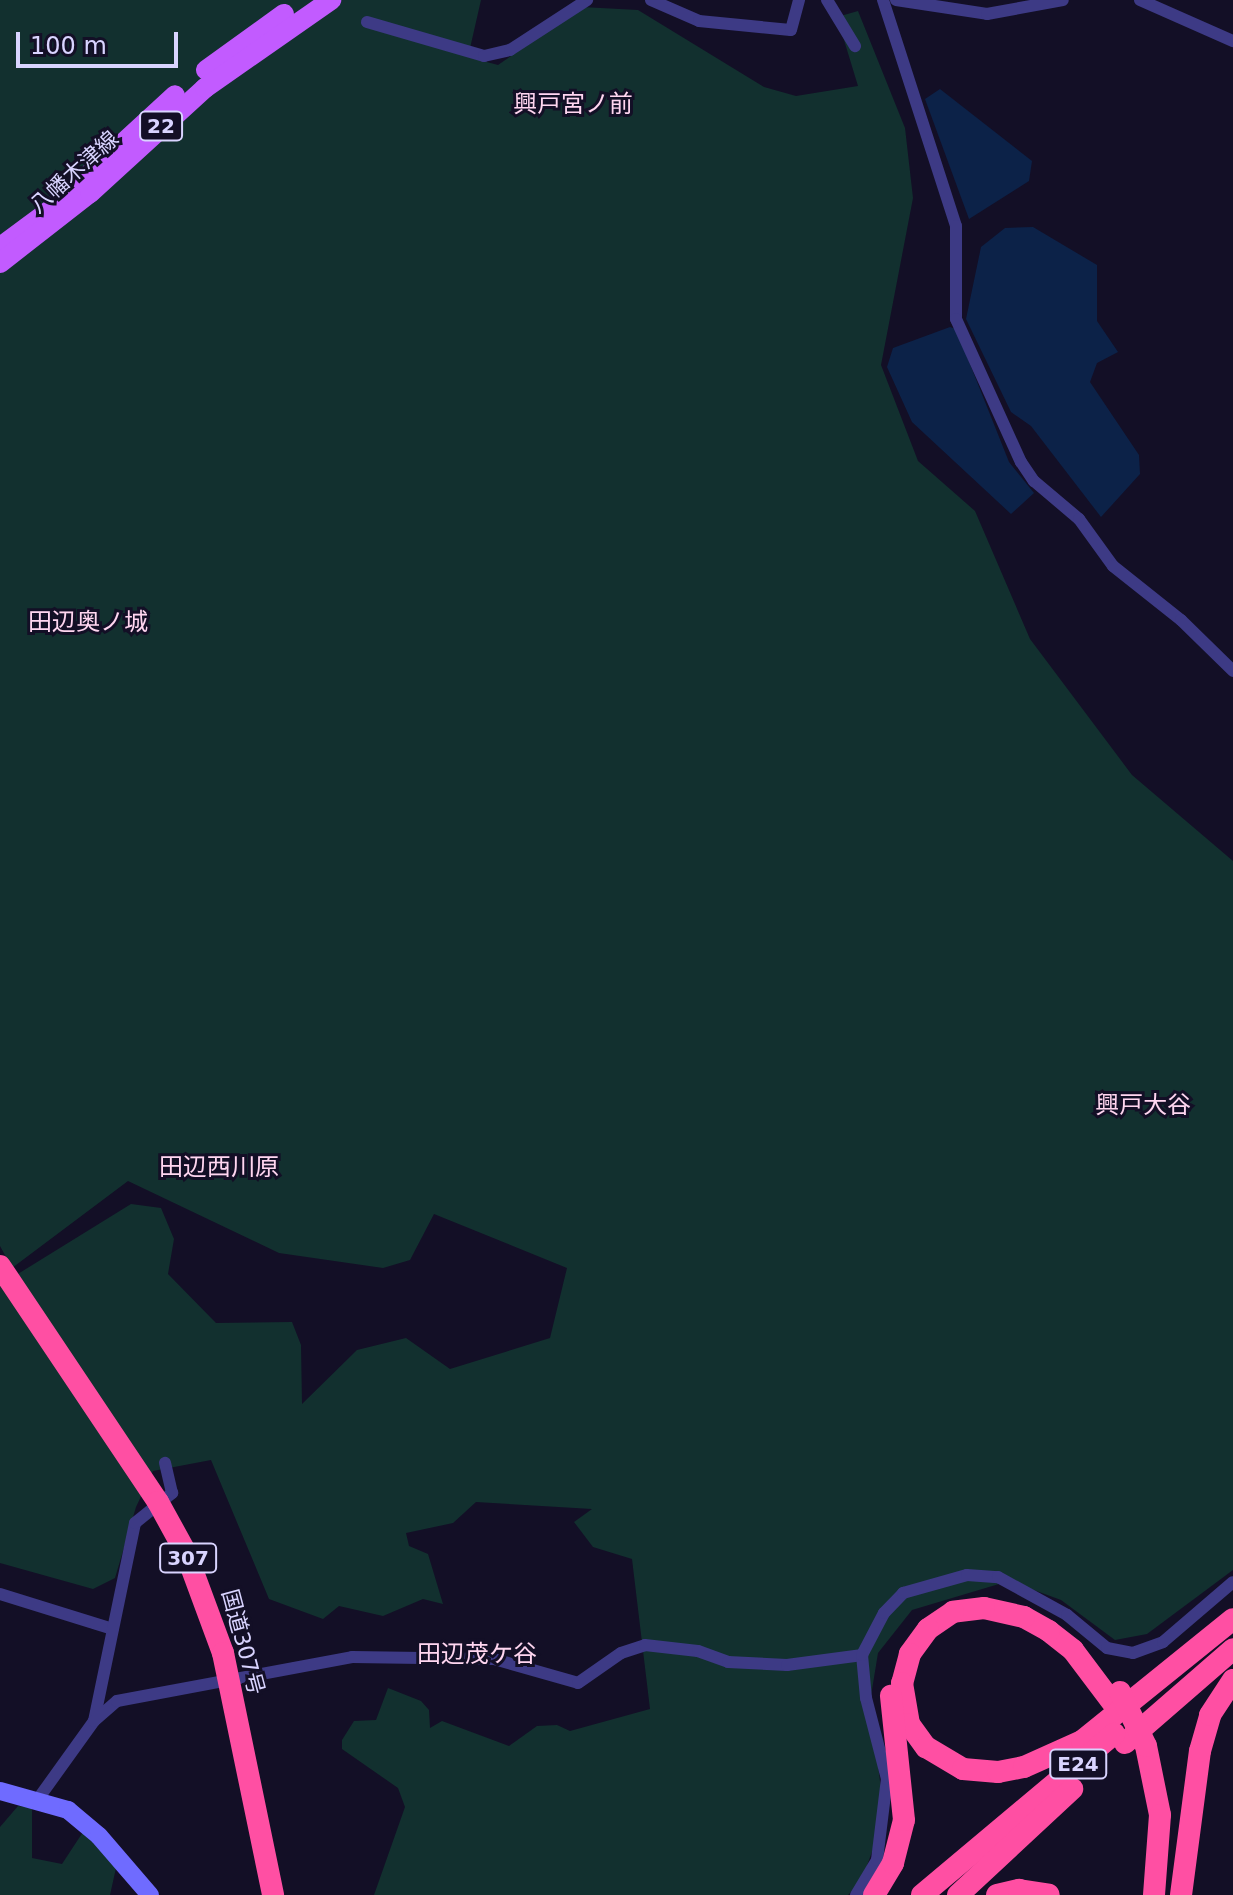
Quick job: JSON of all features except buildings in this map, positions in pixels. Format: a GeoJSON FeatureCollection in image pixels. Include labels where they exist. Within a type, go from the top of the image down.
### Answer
{"type":"FeatureCollection","features":[{"type":"Feature","properties":{"kind":"highway","name":"国道307号"},"geometry":{"type":"LineString","coordinates":[[0,1266],[160,1505],[209,1606],[231,1683],[273,1895]]}},
{"type":"Feature","properties":{"kind":"highway"},"geometry":{"type":"LineString","coordinates":[[874,1895],[893,1863],[904,1820],[889,1682],[902,1643],[929,1614],[969,1598],[1019,1604],[1071,1635],[1116,1697],[1141,1749],[1161,1825],[1154,1895]]}},
{"type":"Feature","properties":{"kind":"highway"},"geometry":{"type":"LineString","coordinates":[[1116,1697],[1073,1650],[1049,1631],[1024,1617],[984,1608],[953,1612],[928,1629],[916,1640],[902,1683],[909,1724],[926,1747],[963,1769],[998,1772],[1032,1764],[1082,1741],[1233,1619]]}},
{"type":"Feature","properties":{"kind":"highway","name":"E24"},"geometry":{"type":"LineString","coordinates":[[922,1895],[1233,1631]]}},
{"type":"Feature","properties":{"kind":"highway","name":"E24"},"geometry":{"type":"LineString","coordinates":[[958,1895],[1233,1649]]}},
{"type":"Feature","properties":{"kind":"highway"},"geometry":{"type":"LineString","coordinates":[[1181,1895],[1200,1751],[1210,1715],[1233,1680]]}},
{"type":"Feature","properties":{"kind":"highway"},"geometry":{"type":"LineString","coordinates":[[1141,1749],[1150,1816],[1143,1895]]}},
{"type":"Feature","properties":{"kind":"highway"},"geometry":{"type":"LineString","coordinates":[[997,1895],[1019,1890],[1049,1895]]}},
{"type":"Feature","properties":{"kind":"main road","name":"八幡木津線"},"geometry":{"type":"LineString","coordinates":[[0,247],[49,211],[209,68],[306,0]]}},
{"type":"Feature","properties":{"kind":"main road","name":"八幡木津線"},"geometry":{"type":"LineString","coordinates":[[0,263],[90,193],[215,80],[331,0]]}},
{"type":"Feature","properties":{"kind":"street"},"geometry":{"type":"LineString","coordinates":[[367,22],[484,56],[510,50],[587,0]]}},
{"type":"Feature","properties":{"kind":"street"},"geometry":{"type":"LineString","coordinates":[[651,0],[699,21],[791,30],[799,0]]}},
{"type":"Feature","properties":{"kind":"street"},"geometry":{"type":"LineString","coordinates":[[827,0],[855,46]]}},
{"type":"Feature","properties":{"kind":"street"},"geometry":{"type":"LineString","coordinates":[[883,0],[956,226],[956,319],[1021,462],[1034,481],[1073,511],[1113,566],[1181,620],[1233,671]]}},
{"type":"Feature","properties":{"kind":"street"},"geometry":{"type":"LineString","coordinates":[[896,0],[987,14],[1063,0]]}},
{"type":"Feature","properties":{"kind":"street"},"geometry":{"type":"LineString","coordinates":[[1140,0],[1233,41]]}},
{"type":"Feature","properties":{"kind":"street"},"geometry":{"type":"LineString","coordinates":[[94,1721],[135,1523],[172,1493],[165,1463]]}},
{"type":"Feature","properties":{"kind":"street"},"geometry":{"type":"LineString","coordinates":[[856,1895],[877,1860],[887,1779],[866,1698],[862,1655],[884,1613],[903,1593],[934,1581],[998,1577],[1067,1615],[1107,1648],[1133,1653],[1163,1642],[1233,1582]]}},
{"type":"Feature","properties":{"kind":"street"},"geometry":{"type":"LineString","coordinates":[[0,1594],[113,1629]]}},
{"type":"Feature","properties":{"kind":"street"},"geometry":{"type":"LineString","coordinates":[[38,1799],[94,1721],[117,1701],[385,1655],[494,1659],[578,1683],[621,1653],[645,1645],[698,1651],[728,1662],[787,1665],[862,1655]]}},
{"type":"Feature","properties":{"kind":"street"},"geometry":{"type":"LineString","coordinates":[[0,1791],[38,1799],[84,1823],[150,1895]]}},
{"type":"Feature","properties":{"kind":"green space"},"geometry":{"type":"Polygon","coordinates":[[[0,0],[481,0],[468,57],[498,65],[582,7],[638,10],[764,87],[796,96],[858,86],[837,17],[858,11],[905,128],[913,198],[881,365],[918,461],[975,511],[1030,639],[1132,775],[1233,861],[1233,1570],[1147,1634],[1115,1640],[1061,1600],[1009,1581],[912,1610],[878,1653],[870,1702],[882,1797],[877,1838],[861,1882],[848,1895],[374,1895],[405,1807],[398,1788],[342,1749],[342,1740],[354,1721],[376,1720],[388,1688],[421,1701],[429,1710],[430,1728],[442,1721],[509,1746],[537,1726],[557,1725],[570,1731],[650,1709],[632,1559],[593,1547],[574,1522],[592,1509],[476,1502],[453,1523],[406,1533],[409,1546],[428,1554],[443,1604],[423,1599],[383,1616],[339,1606],[323,1619],[269,1599],[211,1460],[153,1471],[136,1507],[115,1578],[93,1589],[0,1563],[0,1285],[131,1204],[161,1208],[174,1239],[168,1274],[216,1323],[292,1322],[301,1345],[302,1404],[357,1350],[406,1338],[450,1369],[550,1338],[567,1268],[434,1214],[410,1260],[383,1268],[279,1253],[128,1181],[12,1268],[0,1246],[0,0]]]}},
{"type":"Feature","properties":{"kind":"green space"},"geometry":{"type":"Polygon","coordinates":[[[18,1806],[32,1808],[32,1858],[62,1864],[83,1832],[116,1868],[110,1895],[0,1895],[0,1827],[18,1806]]]}},
{"type":"Feature","properties":{"kind":"water"},"geometry":{"type":"Polygon","coordinates":[[[940,89],[1032,161],[1029,181],[969,219],[925,99],[940,89]]]}},
{"type":"Feature","properties":{"kind":"water"},"geometry":{"type":"Polygon","coordinates":[[[1033,227],[1097,265],[1097,321],[1118,352],[1097,363],[1090,382],[1139,455],[1140,474],[1101,517],[1031,426],[1011,412],[966,319],[981,247],[1005,228],[1033,227]]]}},
{"type":"Feature","properties":{"kind":"water"},"geometry":{"type":"Polygon","coordinates":[[[950,327],[956,329],[1009,462],[1034,493],[1011,514],[912,422],[887,367],[893,348],[950,327]]]}},
{"type":"Feature","properties":{"kind":"district","name":"興戸宮ノ前"},"geometry":{"type":"Point","coordinates":[573,105]}},
{"type":"Feature","properties":{"kind":"district","name":"田辺奥ノ城"},"geometry":{"type":"Point","coordinates":[88,623]}},
{"type":"Feature","properties":{"kind":"district","name":"興戸大谷"},"geometry":{"type":"Point","coordinates":[1143,1106]}},
{"type":"Feature","properties":{"kind":"district","name":"田辺西川原"},"geometry":{"type":"Point","coordinates":[219,1168]}},
{"type":"Feature","properties":{"kind":"district","name":"田辺茂ケ谷"},"geometry":{"type":"Point","coordinates":[477,1655]}}]}
